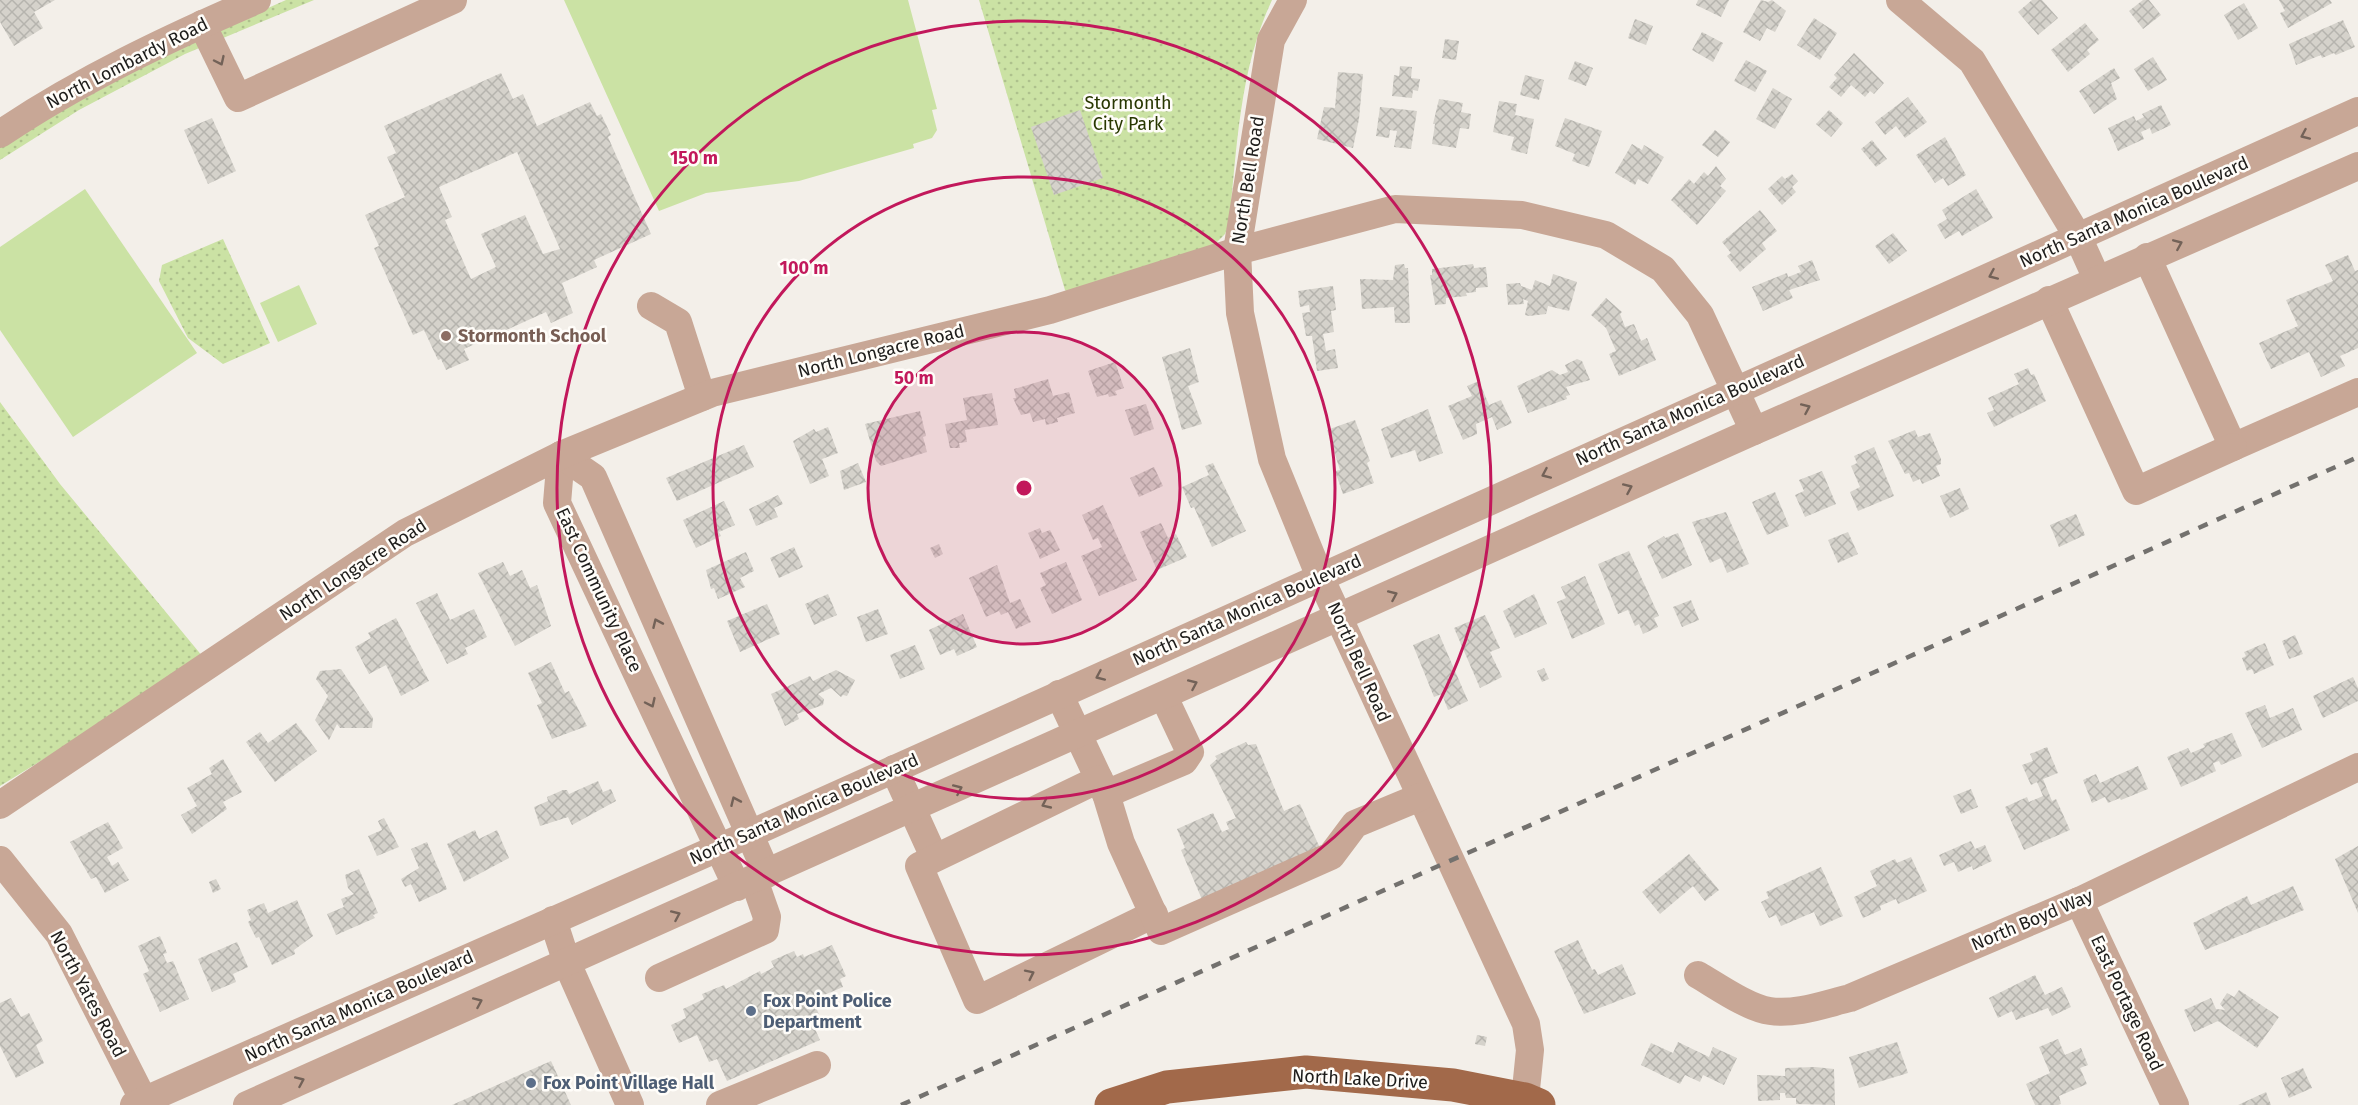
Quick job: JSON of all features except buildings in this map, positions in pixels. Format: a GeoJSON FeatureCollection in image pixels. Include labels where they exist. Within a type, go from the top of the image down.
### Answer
{"type":"FeatureCollection","features":[{"type":"Feature","properties":{"kind":"main road","name":"North Lake Drive"},"geometry":{"type":"LineString","coordinates":[[1111,1105],[1167,1087],[1306,1072],[1431,1082],[1532,1102]]}},
{"type":"Feature","properties":{"kind":"street","name":"North Lombardy Road"},"geometry":{"type":"LineString","coordinates":[[0,134],[44,105],[202,24],[257,0]]}},
{"type":"Feature","properties":{"kind":"street"},"geometry":{"type":"LineString","coordinates":[[202,24],[238,98],[453,0]]}},
{"type":"Feature","properties":{"kind":"street","name":"North Bell Road"},"geometry":{"type":"LineString","coordinates":[[1293,0],[1271,40],[1237,251],[1240,313],[1272,459],[1320,577],[1526,1024],[1530,1050],[1532,1102]]}},
{"type":"Feature","properties":{"kind":"street"},"geometry":{"type":"LineString","coordinates":[[1900,0],[1972,60],[2078,237],[2097,279]]}},
{"type":"Feature","properties":{"kind":"street","name":"North Santa Monica Boulevard"},"geometry":{"type":"LineString","coordinates":[[141,1104],[750,834],[1734,389],[2358,111]]}},
{"type":"Feature","properties":{"kind":"street"},"geometry":{"type":"LineString","coordinates":[[247,1105],[1339,619],[1754,431],[2358,166]]}},
{"type":"Feature","properties":{"kind":"street","name":"North Longacre Road"},"geometry":{"type":"LineString","coordinates":[[0,805],[405,533],[561,455],[702,397],[856,356],[1050,310],[1237,251],[1395,209],[1522,215],[1606,235],[1663,269],[1700,315],[1754,431]]}},
{"type":"Feature","properties":{"kind":"street"},"geometry":{"type":"LineString","coordinates":[[2147,257],[2233,447]]}},
{"type":"Feature","properties":{"kind":"street"},"geometry":{"type":"LineString","coordinates":[[2049,300],[2136,491],[2358,392]]}},
{"type":"Feature","properties":{"kind":"street"},"geometry":{"type":"LineString","coordinates":[[651,306],[678,322],[702,397]]}},
{"type":"Feature","properties":{"kind":"street"},"geometry":{"type":"LineString","coordinates":[[561,455],[593,477],[750,834],[753,880],[767,917],[765,930],[658,978]]}},
{"type":"Feature","properties":{"kind":"street","name":"East Community Place"},"geometry":{"type":"LineString","coordinates":[[561,455],[558,503],[719,847],[753,880]]}},
{"type":"Feature","properties":{"kind":"street"},"geometry":{"type":"LineString","coordinates":[[1059,694],[1102,787],[1121,843],[1161,931],[1331,856],[1355,824],[1420,797]]}},
{"type":"Feature","properties":{"kind":"street"},"geometry":{"type":"LineString","coordinates":[[1154,914],[977,1000],[919,866],[934,857],[1102,787],[1184,761],[1190,752],[1164,697]]}},
{"type":"Feature","properties":{"kind":"street","name":"North Boyd Way"},"geometry":{"type":"LineString","coordinates":[[1698,975],[1737,998],[1770,1011],[1813,1008],[1850,998],[2079,901],[2358,767]]}},
{"type":"Feature","properties":{"kind":"street"},"geometry":{"type":"LineString","coordinates":[[894,768],[934,857]]}},
{"type":"Feature","properties":{"kind":"street","name":"North Yates Road"},"geometry":{"type":"LineString","coordinates":[[0,860],[59,934],[141,1104]]}},
{"type":"Feature","properties":{"kind":"street"},"geometry":{"type":"LineString","coordinates":[[631,886],[648,927]]}},
{"type":"Feature","properties":{"kind":"street","name":"East Portage Road"},"geometry":{"type":"LineString","coordinates":[[2079,901],[2175,1105]]}},
{"type":"Feature","properties":{"kind":"street"},"geometry":{"type":"LineString","coordinates":[[553,920],[567,963],[630,1105]]}},
{"type":"Feature","properties":{"kind":"street"},"geometry":{"type":"LineString","coordinates":[[720,1105],[817,1065]]}},
{"type":"Feature","properties":{"kind":"green space"},"geometry":{"type":"Polygon","coordinates":[[[286,0],[314,0],[185,54],[79,110],[0,160],[0,144],[171,51],[286,0]]]}},
{"type":"Feature","properties":{"kind":"green space"},"geometry":{"type":"Polygon","coordinates":[[[564,0],[908,0],[937,109],[932,110],[937,130],[932,138],[913,144],[914,148],[799,181],[706,193],[659,211],[564,0]]]}},
{"type":"Feature","properties":{"kind":"green space","name":"Stormonth City Park"},"geometry":{"type":"Polygon","coordinates":[[[979,0],[1272,0],[1252,54],[1246,82],[1237,139],[1229,224],[1225,234],[1215,244],[1069,294],[1065,290],[979,0]]]}},
{"type":"Feature","properties":{"kind":"green space"},"geometry":{"type":"Polygon","coordinates":[[[85,189],[197,353],[73,437],[0,330],[0,247],[85,189]]]}},
{"type":"Feature","properties":{"kind":"green space"},"geometry":{"type":"Polygon","coordinates":[[[223,239],[270,343],[223,364],[188,338],[159,281],[162,265],[223,239]]]}},
{"type":"Feature","properties":{"kind":"green space"},"geometry":{"type":"Polygon","coordinates":[[[299,285],[317,324],[278,342],[260,303],[299,285]]]}},
{"type":"Feature","properties":{"kind":"green space"},"geometry":{"type":"Polygon","coordinates":[[[0,402],[60,484],[203,657],[0,786],[0,402]]]}},
{"type":"Feature","properties":{"kind":"railway"},"geometry":{"type":"LineString","coordinates":[[901,1105],[2358,457]]}},
{"type":"Feature","properties":{"kind":"place","name":"Stormonth School"},"geometry":{"type":"Point","coordinates":[446,336]}},
{"type":"Feature","properties":{"kind":"place","name":"Fox Point Police Department"},"geometry":{"type":"Point","coordinates":[751,1011]}},
{"type":"Feature","properties":{"kind":"place","name":"Fox Point Village Hall"},"geometry":{"type":"Point","coordinates":[531,1083]}}]}
